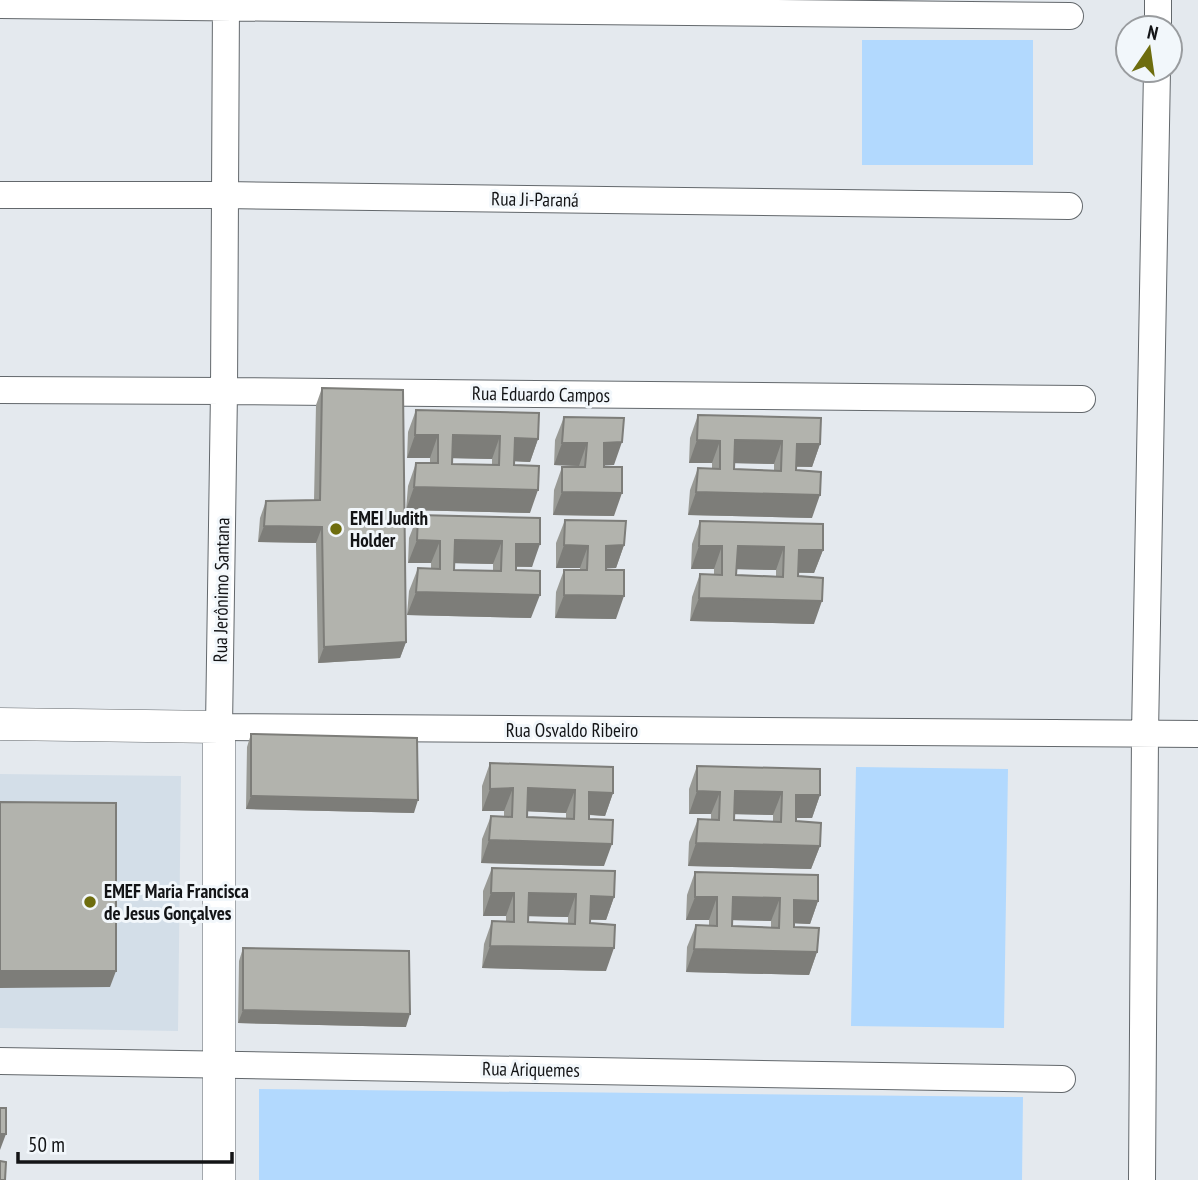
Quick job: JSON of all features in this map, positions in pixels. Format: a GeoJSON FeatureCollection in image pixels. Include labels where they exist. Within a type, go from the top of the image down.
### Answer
{"type":"FeatureCollection","features":[{"type":"Feature","properties":{"kind":"street"},"geometry":{"type":"LineString","coordinates":[[0,5],[226,4],[1070,16]]}},
{"type":"Feature","properties":{"kind":"street","name":"Rua Jerônimo Santana"},"geometry":{"type":"LineString","coordinates":[[219,1180],[219,727],[226,4]]}},
{"type":"Feature","properties":{"kind":"street"},"geometry":{"type":"LineString","coordinates":[[1142,1180],[1144,734],[1157,84]]}},
{"type":"Feature","properties":{"kind":"street","name":"Rua Ji-Paraná"},"geometry":{"type":"LineString","coordinates":[[0,195],[225,195],[1069,206]]}},
{"type":"Feature","properties":{"kind":"street","name":"Rua Eduardo Campos"},"geometry":{"type":"LineString","coordinates":[[0,390],[1082,399]]}},
{"type":"Feature","properties":{"kind":"street","name":"Rua Osvaldo Ribeiro"},"geometry":{"type":"LineString","coordinates":[[0,724],[1198,734]]}},
{"type":"Feature","properties":{"kind":"street","name":"Rua Ariquemes"},"geometry":{"type":"LineString","coordinates":[[0,1061],[1062,1079]]}},
{"type":"Feature","properties":{"kind":"shaded area"},"geometry":{"type":"Polygon","coordinates":[[[862,40],[1033,40],[1033,165],[862,165],[862,40]]]}},
{"type":"Feature","properties":{"kind":"shaded area"},"geometry":{"type":"Polygon","coordinates":[[[856,767],[1008,769],[1004,1028],[851,1026],[856,767]]]}},
{"type":"Feature","properties":{"kind":"shaded area","name":"EMEF Maria Francisca de Jesus Gonçalves"},"geometry":{"type":"Polygon","coordinates":[[[0,774],[181,776],[178,1031],[0,1028],[0,774]]]}},
{"type":"Feature","properties":{"kind":"shaded area"},"geometry":{"type":"Polygon","coordinates":[[[259,1089],[1023,1097],[1022,1180],[259,1180],[259,1089]]]}},
{"type":"Feature","properties":{"kind":"building"},"geometry":{"type":"Polygon","coordinates":[[[322,388],[403,390],[406,642],[324,647],[322,527],[264,526],[266,501],[320,500],[322,388]]]}},
{"type":"Feature","properties":{"kind":"building"},"geometry":{"type":"Polygon","coordinates":[[[416,410],[539,413],[538,439],[515,438],[514,465],[539,466],[538,490],[414,487],[416,463],[438,463],[438,435],[415,435],[416,410]],[[453,435],[452,464],[499,465],[500,436],[453,435]]]}},
{"type":"Feature","properties":{"kind":"building"},"geometry":{"type":"Polygon","coordinates":[[[698,415],[821,418],[820,444],[797,444],[796,470],[821,472],[820,495],[696,492],[698,468],[720,469],[720,441],[697,440],[698,415]],[[735,440],[734,469],[781,471],[782,441],[735,440]]]}},
{"type":"Feature","properties":{"kind":"building"},"geometry":{"type":"Polygon","coordinates":[[[564,417],[624,418],[622,442],[604,443],[604,467],[622,467],[622,493],[562,492],[562,467],[585,467],[587,443],[562,443],[564,417]]]}},
{"type":"Feature","properties":{"kind":"building"},"geometry":{"type":"Polygon","coordinates":[[[418,515],[540,518],[540,544],[516,544],[516,570],[540,571],[540,595],[416,592],[418,568],[440,569],[440,541],[417,540],[418,515]],[[455,540],[454,570],[501,571],[502,541],[455,540]]]}},
{"type":"Feature","properties":{"kind":"building"},"geometry":{"type":"Polygon","coordinates":[[[565,520],[626,521],[624,545],[606,546],[606,570],[624,570],[624,596],[564,595],[564,570],[587,570],[588,546],[564,545],[565,520]]]}},
{"type":"Feature","properties":{"kind":"building"},"geometry":{"type":"Polygon","coordinates":[[[700,521],[823,524],[823,550],[799,550],[798,576],[823,578],[822,601],[699,598],[700,574],[722,575],[722,546],[699,546],[700,521]],[[738,546],[736,575],[783,577],[784,547],[738,546]]]}},
{"type":"Feature","properties":{"kind":"building"},"geometry":{"type":"Polygon","coordinates":[[[251,734],[417,738],[418,800],[251,796],[251,734]]]}},
{"type":"Feature","properties":{"kind":"building"},"geometry":{"type":"Polygon","coordinates":[[[490,763],[613,767],[613,793],[589,792],[589,819],[613,820],[612,844],[489,840],[491,816],[512,817],[513,788],[490,789],[490,763]],[[528,788],[527,817],[574,819],[575,790],[528,788]]]}},
{"type":"Feature","properties":{"kind":"building"},"geometry":{"type":"Polygon","coordinates":[[[697,766],[820,769],[820,795],[796,795],[796,821],[821,823],[820,846],[696,843],[698,819],[719,820],[720,792],[697,791],[697,766]],[[735,791],[734,820],[781,822],[782,792],[735,791]]]}},
{"type":"Feature","properties":{"kind":"building"},"geometry":{"type":"Polygon","coordinates":[[[0,802],[116,803],[116,971],[0,971],[0,802]]]}},
{"type":"Feature","properties":{"kind":"building"},"geometry":{"type":"Polygon","coordinates":[[[492,868],[615,871],[614,897],[591,896],[590,923],[615,925],[614,948],[490,946],[492,921],[514,922],[514,893],[491,893],[492,868]],[[529,893],[528,922],[575,924],[576,894],[529,893]]]}},
{"type":"Feature","properties":{"kind":"building"},"geometry":{"type":"Polygon","coordinates":[[[695,872],[818,875],[818,901],[794,900],[794,927],[819,928],[817,952],[694,949],[696,925],[717,926],[717,897],[695,897],[695,872]],[[733,897],[732,926],[779,928],[780,898],[733,897]]]}},
{"type":"Feature","properties":{"kind":"building"},"geometry":{"type":"Polygon","coordinates":[[[243,948],[409,951],[410,1014],[243,1010],[243,948]]]}},
{"type":"Feature","properties":{"kind":"building"},"geometry":{"type":"Polygon","coordinates":[[[0,1108],[6,1108],[6,1134],[0,1134],[0,1108]]]}},
{"type":"Feature","properties":{"kind":"building"},"geometry":{"type":"Polygon","coordinates":[[[0,1161],[6,1162],[5,1180],[0,1180],[0,1161]]]}},
{"type":"Feature","properties":{"kind":"place","name":"EMEI Judith Holder"},"geometry":{"type":"Point","coordinates":[336,529]}},
{"type":"Feature","properties":{"kind":"place","name":"EMEF Maria Francisca de Jesus Gonçalves"},"geometry":{"type":"Point","coordinates":[90,902]}}]}
